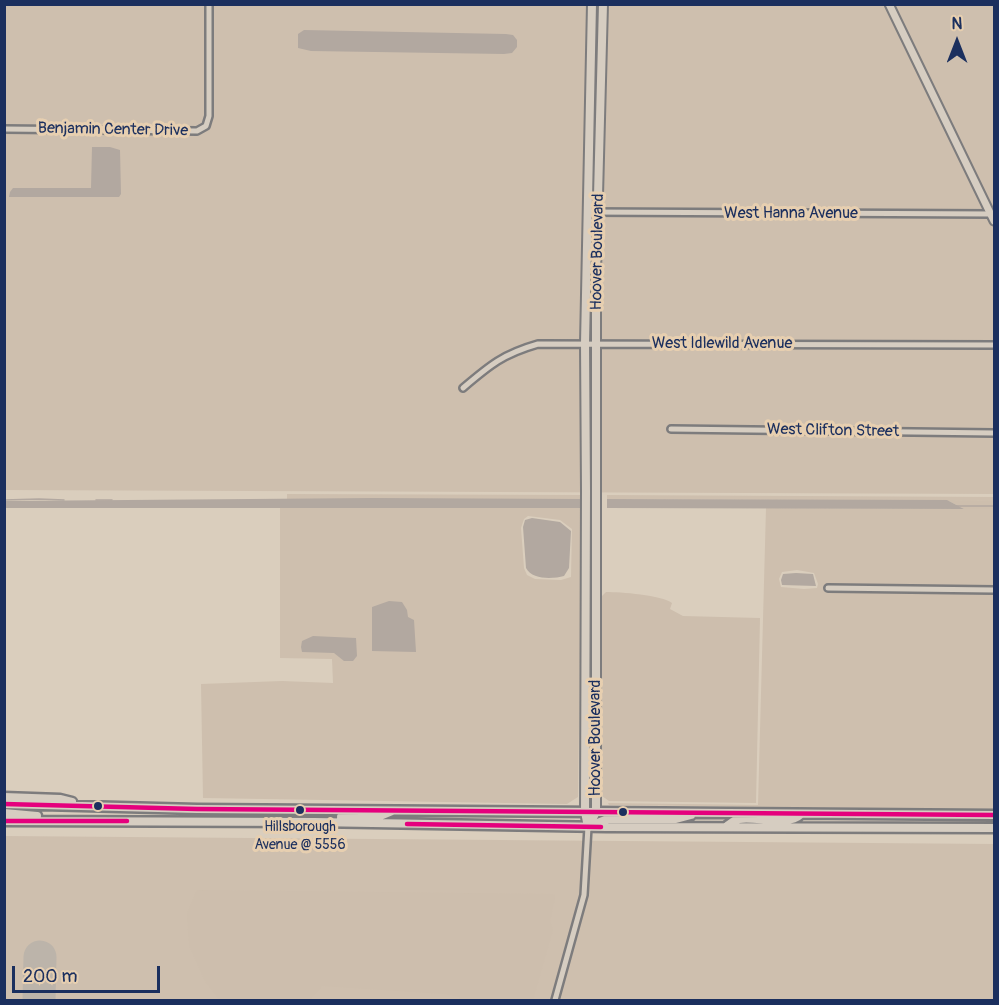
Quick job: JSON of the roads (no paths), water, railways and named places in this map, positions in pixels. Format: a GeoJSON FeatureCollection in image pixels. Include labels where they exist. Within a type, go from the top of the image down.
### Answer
{"type":"FeatureCollection","features":[{"type":"Feature","properties":{"kind":"main road","name":"Hoover Boulevard"},"geometry":{"type":"LineString","coordinates":[[588,827],[585,812],[585,343],[592,4]]}},
{"type":"Feature","properties":{"kind":"main road","name":"Hoover Boulevard"},"geometry":{"type":"LineString","coordinates":[[588,827],[596,812],[598,344],[596,272],[603,4]]}},
{"type":"Feature","properties":{"kind":"main road"},"geometry":{"type":"LineString","coordinates":[[4,798],[60,799],[84,806]]}},
{"type":"Feature","properties":{"kind":"main road"},"geometry":{"type":"LineString","coordinates":[[4,804],[238,809],[994,815]]}},
{"type":"Feature","properties":{"kind":"main road"},"geometry":{"type":"LineString","coordinates":[[167,822],[168,816],[174,814],[229,813],[238,809]]}},
{"type":"Feature","properties":{"kind":"main road"},"geometry":{"type":"LineString","coordinates":[[314,822],[333,817],[380,816],[394,810]]}},
{"type":"Feature","properties":{"kind":"main road"},"geometry":{"type":"LineString","coordinates":[[588,827],[608,819],[676,819],[700,812]]}},
{"type":"Feature","properties":{"kind":"main road"},"geometry":{"type":"LineString","coordinates":[[4,813],[127,821]]}},
{"type":"Feature","properties":{"kind":"main road"},"geometry":{"type":"LineString","coordinates":[[726,826],[738,819],[791,819],[797,818],[802,813]]}},
{"type":"Feature","properties":{"kind":"main road"},"geometry":{"type":"LineString","coordinates":[[4,821],[314,822],[588,827],[994,828]]}},
{"type":"Feature","properties":{"kind":"street","name":"Benjamin Center Drive"},"geometry":{"type":"LineString","coordinates":[[4,129],[197,131],[206,126],[209,116],[209,4]]}},
{"type":"Feature","properties":{"kind":"street"},"geometry":{"type":"LineString","coordinates":[[889,4],[993,217]]}},
{"type":"Feature","properties":{"kind":"street","name":"West Hanna Avenue"},"geometry":{"type":"LineString","coordinates":[[587,212],[993,217]]}},
{"type":"Feature","properties":{"kind":"street","name":"West Idlewild Avenue"},"geometry":{"type":"LineString","coordinates":[[463,388],[493,362],[538,344],[994,345]]}},
{"type":"Feature","properties":{"kind":"street","name":"West Clifton Street"},"geometry":{"type":"LineString","coordinates":[[671,429],[994,433]]}},
{"type":"Feature","properties":{"kind":"street"},"geometry":{"type":"LineString","coordinates":[[828,588],[994,590]]}},
{"type":"Feature","properties":{"kind":"street"},"geometry":{"type":"LineString","coordinates":[[555,1000],[584,895],[588,827]]}},
{"type":"Feature","properties":{"kind":"waterway"},"geometry":{"type":"LineString","coordinates":[[4,500],[64,500]]}},
{"type":"Feature","properties":{"kind":"waterway"},"geometry":{"type":"LineString","coordinates":[[96,500],[112,500]]}},
{"type":"Feature","properties":{"kind":"waterway"},"geometry":{"type":"LineString","coordinates":[[956,506],[994,506]]}},
{"type":"Feature","properties":{"kind":"place","name":"Hillsborough Avenue @ 5556"},"geometry":{"type":"Point","coordinates":[300,810]}}]}
